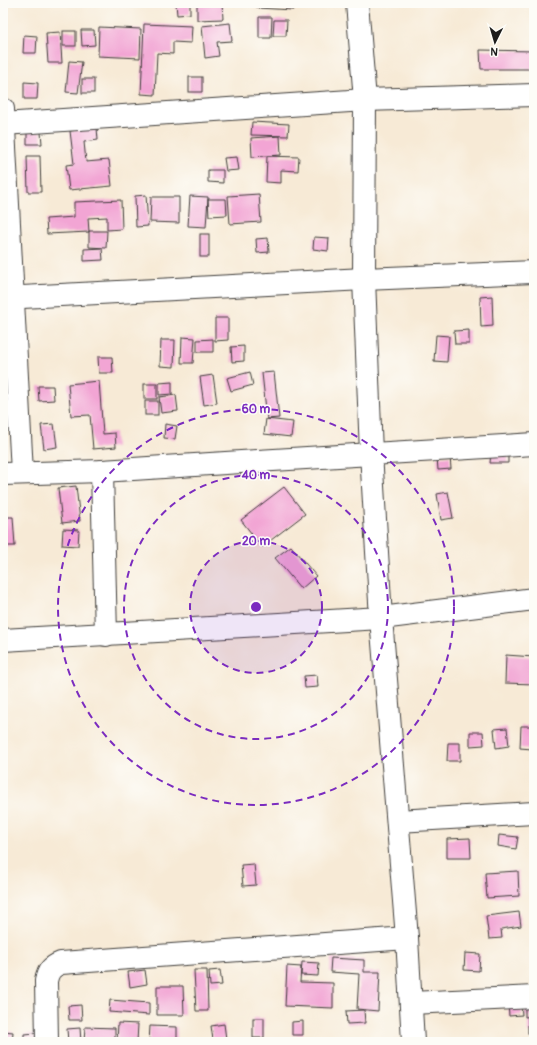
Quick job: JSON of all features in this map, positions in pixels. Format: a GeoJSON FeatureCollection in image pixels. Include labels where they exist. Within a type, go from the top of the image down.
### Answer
{"type":"FeatureCollection","features":[{"type":"Feature","properties":{"kind":"street"},"geometry":{"type":"LineString","coordinates":[[357,3],[365,100],[364,279],[371,454],[389,729],[398,822],[414,1042]]}},
{"type":"Feature","properties":{"kind":"street"},"geometry":{"type":"LineString","coordinates":[[534,95],[365,100],[3,119],[12,474],[102,471],[534,444]]}},
{"type":"Feature","properties":{"kind":"street"},"geometry":{"type":"LineString","coordinates":[[8,298],[364,279],[534,272]]}},
{"type":"Feature","properties":{"kind":"street"},"geometry":{"type":"LineString","coordinates":[[102,471],[106,634]]}},
{"type":"Feature","properties":{"kind":"street"},"geometry":{"type":"LineString","coordinates":[[3,640],[381,618],[534,600]]}},
{"type":"Feature","properties":{"kind":"street"},"geometry":{"type":"LineString","coordinates":[[398,822],[534,813]]}},
{"type":"Feature","properties":{"kind":"street"},"geometry":{"type":"LineString","coordinates":[[47,1042],[46,981],[53,966],[61,963],[407,938]]}},
{"type":"Feature","properties":{"kind":"street"},"geometry":{"type":"LineString","coordinates":[[411,1003],[534,997]]}},
{"type":"Feature","properties":{"kind":"building"},"geometry":{"type":"Polygon","coordinates":[[[176,3],[190,3],[190,14],[177,15],[176,3]]]}},
{"type":"Feature","properties":{"kind":"building"},"geometry":{"type":"Polygon","coordinates":[[[197,3],[222,3],[223,19],[197,20],[197,3]]]}},
{"type":"Feature","properties":{"kind":"building"},"geometry":{"type":"Polygon","coordinates":[[[258,3],[293,3],[293,10],[257,8],[258,3]]]}},
{"type":"Feature","properties":{"kind":"building"},"geometry":{"type":"Polygon","coordinates":[[[259,17],[272,17],[271,38],[259,38],[259,17]]]}},
{"type":"Feature","properties":{"kind":"building"},"geometry":{"type":"Polygon","coordinates":[[[274,20],[287,20],[286,36],[273,36],[274,20]]]}},
{"type":"Feature","properties":{"kind":"building"},"geometry":{"type":"Polygon","coordinates":[[[230,23],[232,41],[217,42],[219,56],[205,58],[202,26],[230,23]]]}},
{"type":"Feature","properties":{"kind":"building"},"geometry":{"type":"Polygon","coordinates":[[[144,24],[192,26],[191,43],[173,42],[173,54],[157,53],[155,95],[141,94],[144,24]]]}},
{"type":"Feature","properties":{"kind":"building"},"geometry":{"type":"Polygon","coordinates":[[[99,27],[141,29],[140,58],[98,56],[99,27]]]}},
{"type":"Feature","properties":{"kind":"building"},"geometry":{"type":"Polygon","coordinates":[[[81,30],[94,30],[95,45],[82,46],[81,30]]]}},
{"type":"Feature","properties":{"kind":"building"},"geometry":{"type":"Polygon","coordinates":[[[63,31],[76,31],[76,46],[63,46],[63,31]]]}},
{"type":"Feature","properties":{"kind":"building"},"geometry":{"type":"Polygon","coordinates":[[[60,32],[62,63],[48,63],[46,33],[60,32]]]}},
{"type":"Feature","properties":{"kind":"building"},"geometry":{"type":"Polygon","coordinates":[[[24,35],[37,36],[36,53],[23,53],[24,35]]]}},
{"type":"Feature","properties":{"kind":"building"},"geometry":{"type":"Polygon","coordinates":[[[480,50],[534,51],[534,69],[481,69],[480,50]]]}},
{"type":"Feature","properties":{"kind":"building"},"geometry":{"type":"Polygon","coordinates":[[[69,61],[82,62],[78,93],[66,92],[69,61]]]}},
{"type":"Feature","properties":{"kind":"building"},"geometry":{"type":"Polygon","coordinates":[[[189,77],[202,77],[202,92],[189,92],[189,77]]]}},
{"type":"Feature","properties":{"kind":"building"},"geometry":{"type":"Polygon","coordinates":[[[82,79],[94,79],[94,93],[82,93],[82,79]]]}},
{"type":"Feature","properties":{"kind":"building"},"geometry":{"type":"Polygon","coordinates":[[[24,82],[38,83],[37,99],[24,99],[24,82]]]}},
{"type":"Feature","properties":{"kind":"building"},"geometry":{"type":"Polygon","coordinates":[[[252,122],[289,124],[288,136],[251,135],[252,122]]]}},
{"type":"Feature","properties":{"kind":"building"},"geometry":{"type":"Polygon","coordinates":[[[97,128],[98,140],[84,142],[86,162],[109,160],[112,186],[69,190],[66,165],[74,164],[70,131],[97,128]]]}},
{"type":"Feature","properties":{"kind":"building"},"geometry":{"type":"Polygon","coordinates":[[[27,132],[41,132],[42,144],[27,144],[27,132]]]}},
{"type":"Feature","properties":{"kind":"building"},"geometry":{"type":"Polygon","coordinates":[[[280,136],[281,155],[252,157],[251,138],[280,136]]]}},
{"type":"Feature","properties":{"kind":"building"},"geometry":{"type":"Polygon","coordinates":[[[27,156],[40,156],[41,192],[28,192],[27,156]]]}},
{"type":"Feature","properties":{"kind":"building"},"geometry":{"type":"Polygon","coordinates":[[[267,156],[299,157],[298,171],[281,170],[281,183],[266,182],[267,156]]]}},
{"type":"Feature","properties":{"kind":"building"},"geometry":{"type":"Polygon","coordinates":[[[237,157],[239,170],[226,171],[224,158],[237,157]]]}},
{"type":"Feature","properties":{"kind":"building"},"geometry":{"type":"Polygon","coordinates":[[[208,170],[223,170],[223,183],[208,182],[208,170]]]}},
{"type":"Feature","properties":{"kind":"building"},"geometry":{"type":"Polygon","coordinates":[[[259,194],[261,222],[230,224],[228,196],[259,194]]]}},
{"type":"Feature","properties":{"kind":"building"},"geometry":{"type":"Polygon","coordinates":[[[146,195],[148,226],[136,227],[135,196],[146,195]]]}},
{"type":"Feature","properties":{"kind":"building"},"geometry":{"type":"Polygon","coordinates":[[[190,196],[208,197],[206,227],[188,226],[190,196]]]}},
{"type":"Feature","properties":{"kind":"building"},"geometry":{"type":"Polygon","coordinates":[[[151,197],[179,197],[179,223],[150,222],[151,197]]]}},
{"type":"Feature","properties":{"kind":"building"},"geometry":{"type":"Polygon","coordinates":[[[208,199],[226,199],[227,215],[209,216],[208,199]]]}},
{"type":"Feature","properties":{"kind":"building"},"geometry":{"type":"Polygon","coordinates":[[[121,200],[122,229],[107,230],[107,217],[88,218],[89,232],[47,234],[46,219],[74,217],[74,202],[121,200]]]}},
{"type":"Feature","properties":{"kind":"building"},"geometry":{"type":"Polygon","coordinates":[[[89,231],[107,231],[106,248],[89,247],[89,231]]]}},
{"type":"Feature","properties":{"kind":"building"},"geometry":{"type":"Polygon","coordinates":[[[200,234],[209,234],[209,257],[200,257],[200,234]]]}},
{"type":"Feature","properties":{"kind":"building"},"geometry":{"type":"Polygon","coordinates":[[[314,237],[329,238],[328,251],[313,249],[314,237]]]}},
{"type":"Feature","properties":{"kind":"building"},"geometry":{"type":"Polygon","coordinates":[[[268,238],[269,252],[257,253],[256,239],[268,238]]]}},
{"type":"Feature","properties":{"kind":"building"},"geometry":{"type":"Polygon","coordinates":[[[102,248],[103,260],[84,261],[84,249],[102,248]]]}},
{"type":"Feature","properties":{"kind":"building"},"geometry":{"type":"Polygon","coordinates":[[[492,296],[493,326],[481,327],[480,297],[492,296]]]}},
{"type":"Feature","properties":{"kind":"building"},"geometry":{"type":"Polygon","coordinates":[[[215,318],[228,318],[228,340],[215,341],[215,318]]]}},
{"type":"Feature","properties":{"kind":"building"},"geometry":{"type":"Polygon","coordinates":[[[469,330],[469,344],[455,344],[454,331],[469,330]]]}},
{"type":"Feature","properties":{"kind":"building"},"geometry":{"type":"Polygon","coordinates":[[[436,335],[449,336],[447,362],[434,361],[436,335]]]}},
{"type":"Feature","properties":{"kind":"building"},"geometry":{"type":"Polygon","coordinates":[[[182,337],[195,338],[193,363],[181,363],[182,337]]]}},
{"type":"Feature","properties":{"kind":"building"},"geometry":{"type":"Polygon","coordinates":[[[213,339],[213,352],[197,352],[197,340],[213,339]]]}},
{"type":"Feature","properties":{"kind":"building"},"geometry":{"type":"Polygon","coordinates":[[[161,340],[175,340],[174,367],[160,366],[161,340]]]}},
{"type":"Feature","properties":{"kind":"building"},"geometry":{"type":"Polygon","coordinates":[[[244,346],[244,361],[232,362],[231,347],[244,346]]]}},
{"type":"Feature","properties":{"kind":"building"},"geometry":{"type":"Polygon","coordinates":[[[98,357],[112,357],[113,373],[99,373],[98,357]]]}},
{"type":"Feature","properties":{"kind":"building"},"geometry":{"type":"Polygon","coordinates":[[[3,362],[9,363],[6,384],[3,384],[3,362]]]}},
{"type":"Feature","properties":{"kind":"building"},"geometry":{"type":"Polygon","coordinates":[[[250,372],[253,385],[231,391],[227,378],[250,372]]]}},
{"type":"Feature","properties":{"kind":"building"},"geometry":{"type":"Polygon","coordinates":[[[274,372],[279,418],[267,419],[262,373],[274,372]]]}},
{"type":"Feature","properties":{"kind":"building"},"geometry":{"type":"Polygon","coordinates":[[[213,375],[217,403],[204,405],[200,377],[213,375]]]}},
{"type":"Feature","properties":{"kind":"building"},"geometry":{"type":"Polygon","coordinates":[[[99,381],[103,434],[115,433],[116,447],[93,449],[90,415],[71,416],[68,384],[99,381]]]}},
{"type":"Feature","properties":{"kind":"building"},"geometry":{"type":"Polygon","coordinates":[[[172,382],[172,394],[159,395],[159,383],[172,382]]]}},
{"type":"Feature","properties":{"kind":"building"},"geometry":{"type":"Polygon","coordinates":[[[144,384],[157,384],[157,399],[144,399],[144,384]]]}},
{"type":"Feature","properties":{"kind":"building"},"geometry":{"type":"Polygon","coordinates":[[[38,386],[53,386],[54,400],[39,401],[38,386]]]}},
{"type":"Feature","properties":{"kind":"building"},"geometry":{"type":"Polygon","coordinates":[[[176,395],[178,411],[161,413],[159,397],[176,395]]]}},
{"type":"Feature","properties":{"kind":"building"},"geometry":{"type":"Polygon","coordinates":[[[145,401],[158,401],[158,415],[145,415],[145,401]]]}},
{"type":"Feature","properties":{"kind":"building"},"geometry":{"type":"Polygon","coordinates":[[[266,419],[293,422],[291,437],[264,434],[266,419]]]}},
{"type":"Feature","properties":{"kind":"building"},"geometry":{"type":"Polygon","coordinates":[[[54,424],[57,447],[44,449],[41,425],[54,424]]]}},
{"type":"Feature","properties":{"kind":"building"},"geometry":{"type":"Polygon","coordinates":[[[165,424],[177,426],[175,439],[164,438],[165,424]]]}},
{"type":"Feature","properties":{"kind":"building"},"geometry":{"type":"Polygon","coordinates":[[[491,452],[508,452],[508,463],[490,463],[491,452]]]}},
{"type":"Feature","properties":{"kind":"building"},"geometry":{"type":"Polygon","coordinates":[[[450,456],[451,469],[438,470],[437,457],[450,456]]]}},
{"type":"Feature","properties":{"kind":"building"},"geometry":{"type":"Polygon","coordinates":[[[3,484],[6,484],[5,497],[3,497],[3,484]]]}},
{"type":"Feature","properties":{"kind":"building"},"geometry":{"type":"Polygon","coordinates":[[[76,486],[80,521],[62,523],[58,488],[76,486]]]}},
{"type":"Feature","properties":{"kind":"building"},"geometry":{"type":"Polygon","coordinates":[[[284,487],[305,514],[262,547],[241,520],[284,487]]]}},
{"type":"Feature","properties":{"kind":"building"},"geometry":{"type":"Polygon","coordinates":[[[448,492],[453,518],[441,520],[437,494],[448,492]]]}},
{"type":"Feature","properties":{"kind":"building"},"geometry":{"type":"Polygon","coordinates":[[[3,517],[13,517],[15,546],[3,546],[3,517]]]}},
{"type":"Feature","properties":{"kind":"building"},"geometry":{"type":"Polygon","coordinates":[[[63,529],[79,530],[78,546],[62,545],[63,529]]]}},
{"type":"Feature","properties":{"kind":"building"},"geometry":{"type":"Polygon","coordinates":[[[291,546],[316,576],[301,589],[275,558],[291,546]]]}},
{"type":"Feature","properties":{"kind":"building"},"geometry":{"type":"Polygon","coordinates":[[[506,655],[534,657],[534,684],[505,683],[506,655]]]}},
{"type":"Feature","properties":{"kind":"building"},"geometry":{"type":"Polygon","coordinates":[[[317,675],[318,687],[305,688],[304,676],[317,675]]]}},
{"type":"Feature","properties":{"kind":"building"},"geometry":{"type":"Polygon","coordinates":[[[521,726],[533,726],[532,749],[520,748],[521,726]]]}},
{"type":"Feature","properties":{"kind":"building"},"geometry":{"type":"Polygon","coordinates":[[[507,728],[509,746],[496,748],[494,729],[507,728]]]}},
{"type":"Feature","properties":{"kind":"building"},"geometry":{"type":"Polygon","coordinates":[[[470,732],[483,732],[484,745],[470,746],[470,732]]]}},
{"type":"Feature","properties":{"kind":"building"},"geometry":{"type":"Polygon","coordinates":[[[448,743],[460,743],[460,761],[447,761],[448,743]]]}},
{"type":"Feature","properties":{"kind":"building"},"geometry":{"type":"Polygon","coordinates":[[[499,835],[518,837],[516,849],[498,846],[499,835]]]}},
{"type":"Feature","properties":{"kind":"building"},"geometry":{"type":"Polygon","coordinates":[[[470,838],[471,858],[447,858],[447,839],[470,838]]]}},
{"type":"Feature","properties":{"kind":"building"},"geometry":{"type":"Polygon","coordinates":[[[254,864],[256,885],[243,886],[241,865],[254,864]]]}},
{"type":"Feature","properties":{"kind":"building"},"geometry":{"type":"Polygon","coordinates":[[[518,871],[519,896],[487,898],[485,873],[518,871]]]}},
{"type":"Feature","properties":{"kind":"building"},"geometry":{"type":"Polygon","coordinates":[[[519,912],[521,926],[501,929],[502,938],[489,939],[486,916],[519,912]]]}},
{"type":"Feature","properties":{"kind":"building"},"geometry":{"type":"Polygon","coordinates":[[[465,953],[480,954],[479,971],[464,970],[465,953]]]}},
{"type":"Feature","properties":{"kind":"building"},"geometry":{"type":"Polygon","coordinates":[[[331,958],[364,960],[364,972],[380,972],[378,1011],[357,1009],[359,974],[330,972],[331,958]]]}},
{"type":"Feature","properties":{"kind":"building"},"geometry":{"type":"Polygon","coordinates":[[[302,962],[319,963],[318,976],[301,975],[302,962]]]}},
{"type":"Feature","properties":{"kind":"building"},"geometry":{"type":"Polygon","coordinates":[[[287,966],[301,967],[300,982],[333,983],[333,1008],[285,1006],[287,966]]]}},
{"type":"Feature","properties":{"kind":"building"},"geometry":{"type":"Polygon","coordinates":[[[145,970],[147,984],[130,987],[128,972],[145,970]]]}},
{"type":"Feature","properties":{"kind":"building"},"geometry":{"type":"Polygon","coordinates":[[[194,970],[207,970],[208,1011],[196,1011],[194,970]]]}},
{"type":"Feature","properties":{"kind":"building"},"geometry":{"type":"Polygon","coordinates":[[[220,970],[222,985],[210,986],[209,971],[220,970]]]}},
{"type":"Feature","properties":{"kind":"building"},"geometry":{"type":"Polygon","coordinates":[[[157,986],[183,986],[184,1015],[157,1015],[157,986]]]}},
{"type":"Feature","properties":{"kind":"building"},"geometry":{"type":"Polygon","coordinates":[[[110,1000],[149,1003],[149,1015],[109,1012],[110,1000]]]}},
{"type":"Feature","properties":{"kind":"building"},"geometry":{"type":"Polygon","coordinates":[[[521,1003],[522,1015],[509,1016],[508,1004],[521,1003]]]}},
{"type":"Feature","properties":{"kind":"building"},"geometry":{"type":"Polygon","coordinates":[[[525,1003],[534,1003],[534,1016],[525,1017],[525,1003]]]}},
{"type":"Feature","properties":{"kind":"building"},"geometry":{"type":"Polygon","coordinates":[[[81,1005],[82,1020],[69,1020],[68,1006],[81,1005]]]}},
{"type":"Feature","properties":{"kind":"building"},"geometry":{"type":"Polygon","coordinates":[[[364,1010],[365,1023],[347,1024],[346,1011],[364,1010]]]}},
{"type":"Feature","properties":{"kind":"building"},"geometry":{"type":"Polygon","coordinates":[[[253,1018],[264,1018],[264,1038],[253,1038],[253,1018]]]}},
{"type":"Feature","properties":{"kind":"building"},"geometry":{"type":"Polygon","coordinates":[[[528,1018],[534,1018],[534,1033],[528,1033],[528,1018]]]}},
{"type":"Feature","properties":{"kind":"building"},"geometry":{"type":"Polygon","coordinates":[[[303,1021],[303,1035],[292,1035],[292,1022],[303,1021]]]}},
{"type":"Feature","properties":{"kind":"building"},"geometry":{"type":"Polygon","coordinates":[[[118,1023],[138,1024],[137,1042],[117,1042],[118,1023]]]}},
{"type":"Feature","properties":{"kind":"building"},"geometry":{"type":"Polygon","coordinates":[[[224,1024],[226,1039],[213,1040],[211,1026],[224,1024]]]}},
{"type":"Feature","properties":{"kind":"building"},"geometry":{"type":"Polygon","coordinates":[[[150,1026],[177,1027],[177,1042],[149,1042],[150,1026]]]}},
{"type":"Feature","properties":{"kind":"building"},"geometry":{"type":"Polygon","coordinates":[[[85,1027],[115,1028],[115,1042],[84,1042],[85,1027]]]}},
{"type":"Feature","properties":{"kind":"building"},"geometry":{"type":"Polygon","coordinates":[[[80,1028],[81,1042],[68,1042],[67,1029],[80,1028]]]}},
{"type":"Feature","properties":{"kind":"building"},"geometry":{"type":"Polygon","coordinates":[[[3,1031],[13,1032],[12,1042],[3,1042],[3,1031]]]}},
{"type":"Feature","properties":{"kind":"building"},"geometry":{"type":"Polygon","coordinates":[[[37,1033],[37,1042],[24,1042],[24,1034],[37,1033]]]}}]}
